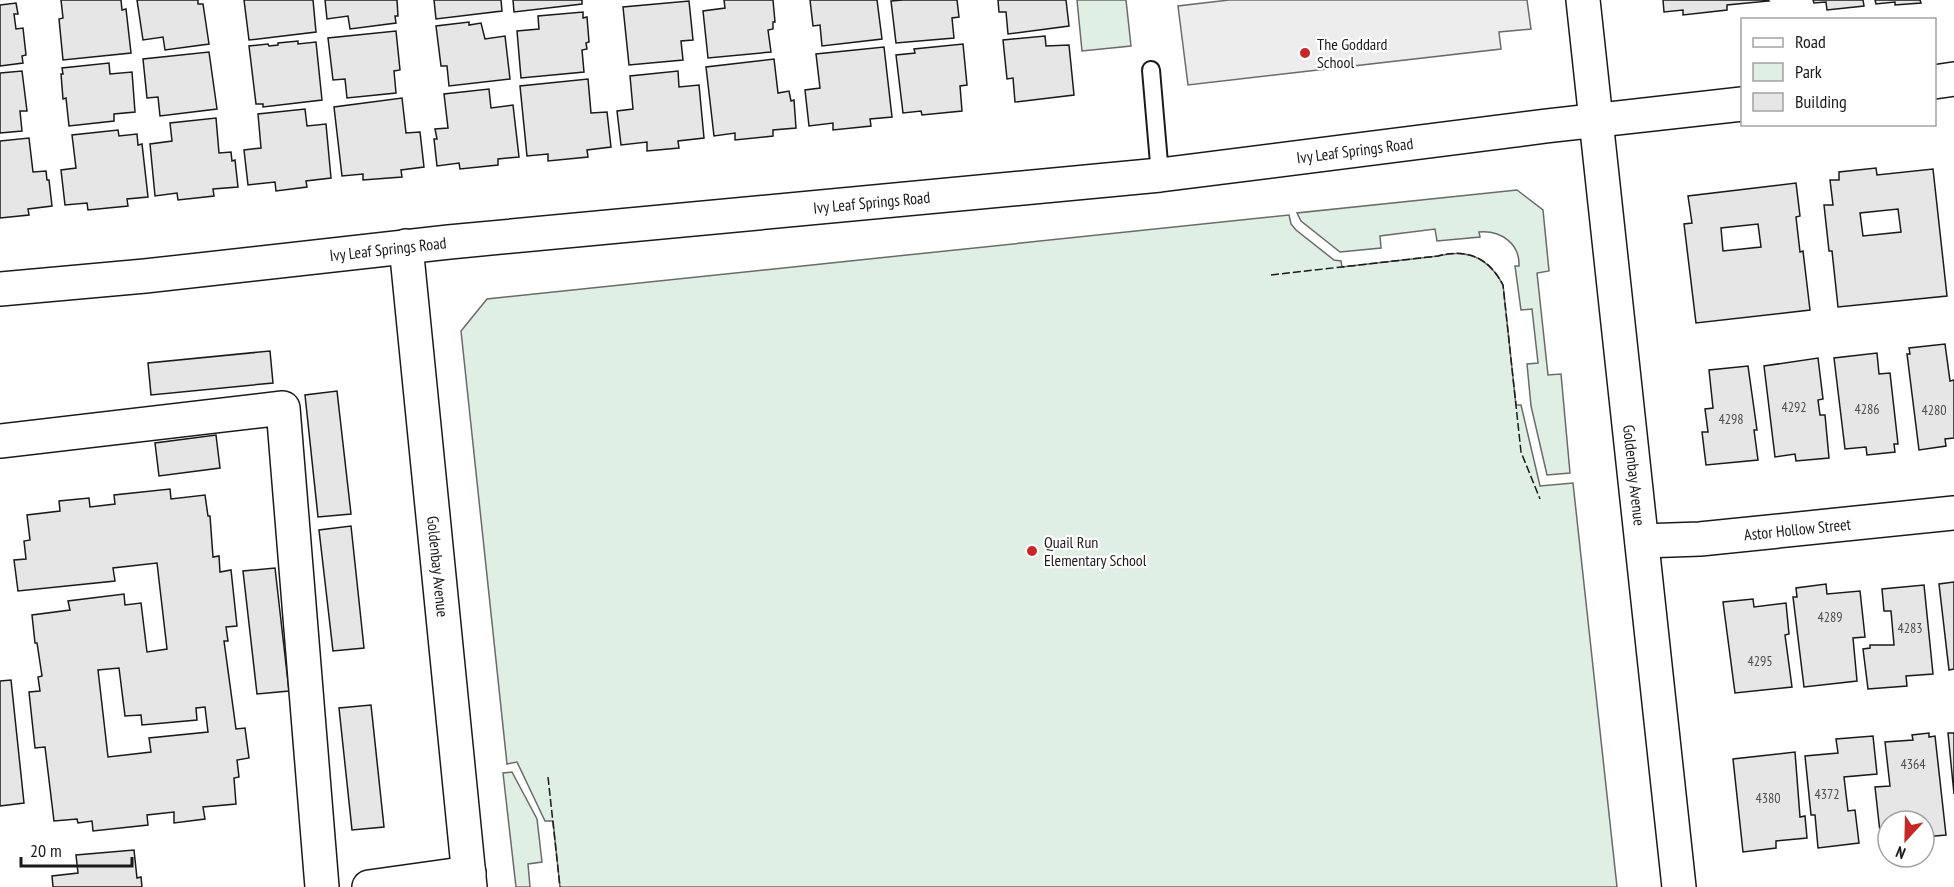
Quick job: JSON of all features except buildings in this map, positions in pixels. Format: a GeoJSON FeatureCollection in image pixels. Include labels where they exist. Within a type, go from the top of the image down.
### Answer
{"type":"FeatureCollection","features":[{"type":"Feature","properties":{"kind":"street","name":"Goldenbay Avenue"},"geometry":{"type":"LineString","coordinates":[[1583,0],[1679,887]]}},
{"type":"Feature","properties":{"kind":"street"},"geometry":{"type":"LineString","coordinates":[[1936,82],[1954,80]]}},
{"type":"Feature","properties":{"kind":"street","name":"Ivy Leaf Springs Road"},"geometry":{"type":"LineString","coordinates":[[0,290],[406,246],[1160,175],[1596,120],[1741,104]]}},
{"type":"Feature","properties":{"kind":"street","name":"Goldenbay Avenue"},"geometry":{"type":"LineString","coordinates":[[406,246],[470,880]]}},
{"type":"Feature","properties":{"kind":"street"},"geometry":{"type":"LineString","coordinates":[[0,441],[283,408],[322,887]]}},
{"type":"Feature","properties":{"kind":"street","name":"Astor Hollow Street"},"geometry":{"type":"LineString","coordinates":[[1642,541],[1700,539],[1954,513]]}},
{"type":"Feature","properties":{"kind":"street"},"geometry":{"type":"LineString","coordinates":[[369,887],[470,880]]}},
{"type":"Feature","properties":{"kind":"lane"},"geometry":{"type":"LineString","coordinates":[[1151,70],[1160,175]]}},
{"type":"Feature","properties":{"kind":"green space"},"geometry":{"type":"Polygon","coordinates":[[[1077,0],[1126,0],[1131,46],[1082,51],[1077,0]]]}},
{"type":"Feature","properties":{"kind":"green space"},"geometry":{"type":"Polygon","coordinates":[[[1517,190],[1543,210],[1549,271],[1537,273],[1548,375],[1561,374],[1570,473],[1547,475],[1531,406],[1527,364],[1538,363],[1532,309],[1521,310],[1515,266],[1519,266],[1518,258],[1516,251],[1507,240],[1494,233],[1479,232],[1480,237],[1437,241],[1435,229],[1380,236],[1381,248],[1340,252],[1301,221],[1297,213],[1517,190]]]}},
{"type":"Feature","properties":{"kind":"green space","name":"Quail Run Elementary School"},"geometry":{"type":"Polygon","coordinates":[[[1289,215],[1291,224],[1296,230],[1334,260],[1341,261],[1342,267],[1459,253],[1476,257],[1484,262],[1503,285],[1516,405],[1521,405],[1540,486],[1573,483],[1617,887],[560,887],[553,821],[545,821],[517,762],[507,764],[461,331],[487,299],[1289,215]]]}},
{"type":"Feature","properties":{"kind":"green space"},"geometry":{"type":"Polygon","coordinates":[[[512,772],[537,819],[542,862],[528,864],[530,887],[516,887],[503,773],[512,772]]]}},
{"type":"Feature","properties":{"kind":"shaded area"},"geometry":{"type":"Polygon","coordinates":[[[1229,0],[1527,0],[1531,29],[1499,32],[1501,49],[1188,85],[1178,6],[1229,0]]]}},
{"type":"Feature","properties":{"kind":"fence"},"geometry":{"type":"LineString","coordinates":[[1271,275],[1459,253],[1476,257],[1484,262],[1503,285],[1521,452],[1540,499]]}},
{"type":"Feature","properties":{"kind":"fence"},"geometry":{"type":"LineString","coordinates":[[548,777],[560,887]]}},
{"type":"Feature","properties":{"kind":"place","name":"The Goddard School"},"geometry":{"type":"Point","coordinates":[1305,53]}},
{"type":"Feature","properties":{"kind":"place","name":"Quail Run Elementary School"},"geometry":{"type":"Point","coordinates":[1032,551]}}]}
